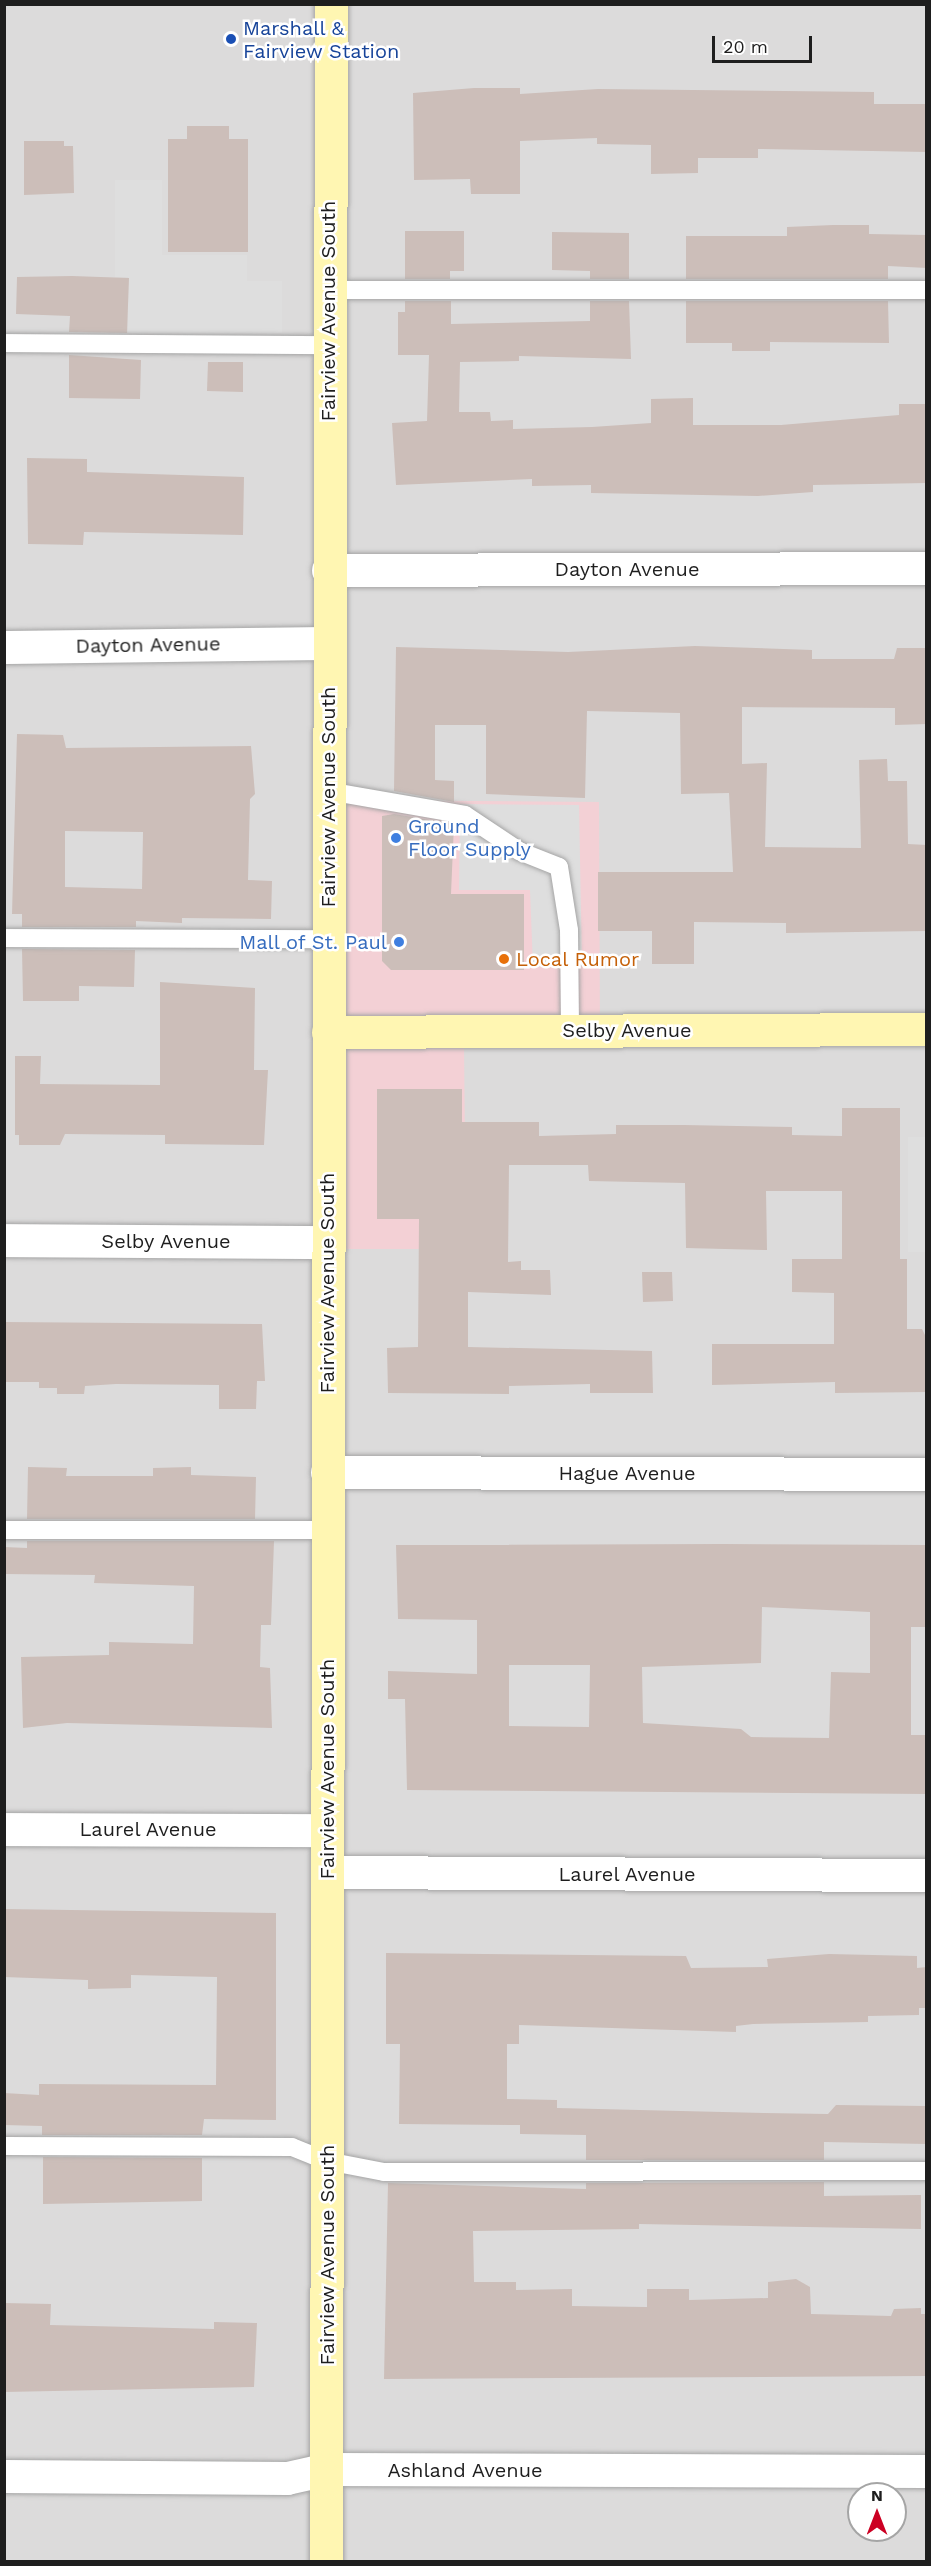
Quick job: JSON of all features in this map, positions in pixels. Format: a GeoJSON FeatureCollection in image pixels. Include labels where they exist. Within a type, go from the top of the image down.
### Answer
{"type":"FeatureCollection","features":[{"type":"Feature","properties":{"kind":"street","name":"Fairview Avenue South"},"geometry":{"type":"LineString","coordinates":[[326,2562],[328,290],[331,4]]}},
{"type":"Feature","properties":{"kind":"street","name":"Dayton Avenue"},"geometry":{"type":"LineString","coordinates":[[328,570],[927,568]]}},
{"type":"Feature","properties":{"kind":"street","name":"Dayton Avenue"},"geometry":{"type":"LineString","coordinates":[[4,647],[328,643]]}},
{"type":"Feature","properties":{"kind":"street","name":"Selby Avenue"},"geometry":{"type":"LineString","coordinates":[[328,1032],[927,1029]]}},
{"type":"Feature","properties":{"kind":"street","name":"Selby Avenue"},"geometry":{"type":"LineString","coordinates":[[4,1240],[327,1242]]}},
{"type":"Feature","properties":{"kind":"street","name":"Hague Avenue"},"geometry":{"type":"LineString","coordinates":[[327,1472],[927,1474]]}},
{"type":"Feature","properties":{"kind":"street","name":"Laurel Avenue"},"geometry":{"type":"LineString","coordinates":[[4,1829],[327,1830]]}},
{"type":"Feature","properties":{"kind":"street","name":"Laurel Avenue"},"geometry":{"type":"LineString","coordinates":[[327,1872],[927,1875]]}},
{"type":"Feature","properties":{"kind":"street","name":"Ashland Avenue"},"geometry":{"type":"LineString","coordinates":[[4,2476],[287,2478],[327,2469],[927,2471]]}},
{"type":"Feature","properties":{"kind":"lane"},"geometry":{"type":"LineString","coordinates":[[328,290],[927,290]]}},
{"type":"Feature","properties":{"kind":"lane"},"geometry":{"type":"LineString","coordinates":[[4,343],[328,345]]}},
{"type":"Feature","properties":{"kind":"lane"},"geometry":{"type":"LineString","coordinates":[[328,791],[465,815],[519,850],[559,867],[569,930],[570,1031]]}},
{"type":"Feature","properties":{"kind":"lane"},"geometry":{"type":"LineString","coordinates":[[4,938],[328,939]]}},
{"type":"Feature","properties":{"kind":"lane"},"geometry":{"type":"LineString","coordinates":[[4,1530],[327,1530]]}},
{"type":"Feature","properties":{"kind":"lane"},"geometry":{"type":"LineString","coordinates":[[4,2146],[292,2147],[327,2161],[384,2172],[927,2171]]}},
{"type":"Feature","properties":{"kind":"shaded area"},"geometry":{"type":"Polygon","coordinates":[[[5,5],[926,5],[926,2561],[5,2562],[5,5]]]}},
{"type":"Feature","properties":{"kind":"shaded area"},"geometry":{"type":"Polygon","coordinates":[[[115,180],[162,180],[162,255],[247,255],[247,281],[282,281],[282,333],[128,333],[128,277],[115,277],[115,180]]]}},
{"type":"Feature","properties":{"kind":"shaded area"},"geometry":{"type":"Polygon","coordinates":[[[324,800],[599,802],[600,1044],[464,1043],[466,1249],[325,1249],[324,800]]]}},
{"type":"Feature","properties":{"kind":"shaded area"},"geometry":{"type":"Polygon","coordinates":[[[460,804],[579,805],[582,966],[533,967],[530,890],[459,890],[460,804]]]}},
{"type":"Feature","properties":{"kind":"shaded area"},"geometry":{"type":"Polygon","coordinates":[[[908,1137],[926,1137],[926,1252],[908,1252],[908,1137]]]}},
{"type":"Feature","properties":{"kind":"building"},"geometry":{"type":"Polygon","coordinates":[[[474,88],[520,88],[520,94],[598,89],[874,92],[874,104],[927,104],[927,152],[758,149],[758,158],[698,158],[698,173],[651,174],[651,145],[597,144],[597,138],[520,141],[520,194],[471,194],[470,179],[414,180],[413,93],[474,88]]]}},
{"type":"Feature","properties":{"kind":"building"},"geometry":{"type":"Polygon","coordinates":[[[187,126],[229,126],[229,139],[248,139],[248,252],[168,252],[168,139],[187,139],[187,126]]]}},
{"type":"Feature","properties":{"kind":"building"},"geometry":{"type":"Polygon","coordinates":[[[24,141],[64,141],[64,146],[73,146],[74,193],[24,195],[24,141]]]}},
{"type":"Feature","properties":{"kind":"building"},"geometry":{"type":"Polygon","coordinates":[[[869,225],[869,234],[927,235],[927,268],[888,266],[888,279],[686,279],[686,236],[787,236],[787,227],[869,225]]]}},
{"type":"Feature","properties":{"kind":"building"},"geometry":{"type":"Polygon","coordinates":[[[405,231],[464,231],[464,271],[450,271],[450,279],[405,279],[405,231]]]}},
{"type":"Feature","properties":{"kind":"building"},"geometry":{"type":"Polygon","coordinates":[[[552,232],[629,233],[629,279],[590,279],[590,271],[552,270],[552,232]]]}},
{"type":"Feature","properties":{"kind":"building"},"geometry":{"type":"Polygon","coordinates":[[[17,277],[129,278],[127,333],[69,332],[70,316],[16,314],[17,277]]]}},
{"type":"Feature","properties":{"kind":"building"},"geometry":{"type":"Polygon","coordinates":[[[405,301],[451,301],[451,324],[590,321],[590,301],[629,301],[631,359],[519,356],[519,361],[460,362],[459,412],[490,412],[491,421],[513,420],[513,429],[592,427],[651,423],[651,399],[693,398],[693,425],[781,425],[899,415],[899,404],[927,404],[927,483],[813,485],[813,492],[758,496],[591,493],[591,485],[532,486],[532,479],[396,485],[392,423],[427,421],[429,355],[398,355],[398,312],[405,312],[405,301]]]}},
{"type":"Feature","properties":{"kind":"building"},"geometry":{"type":"Polygon","coordinates":[[[686,301],[888,301],[889,343],[770,342],[770,351],[732,351],[732,343],[686,343],[686,301]]]}},
{"type":"Feature","properties":{"kind":"building"},"geometry":{"type":"Polygon","coordinates":[[[69,355],[141,360],[140,399],[69,398],[69,355]]]}},
{"type":"Feature","properties":{"kind":"building"},"geometry":{"type":"Polygon","coordinates":[[[208,362],[243,362],[243,392],[207,391],[208,362]]]}},
{"type":"Feature","properties":{"kind":"building"},"geometry":{"type":"Polygon","coordinates":[[[27,458],[87,459],[87,472],[244,477],[243,535],[84,532],[83,545],[28,544],[27,458]]]}},
{"type":"Feature","properties":{"kind":"building"},"geometry":{"type":"Polygon","coordinates":[[[695,646],[812,650],[812,659],[894,659],[897,648],[927,648],[927,724],[895,725],[895,708],[742,707],[742,764],[767,763],[765,847],[861,848],[859,760],[887,759],[888,781],[907,781],[908,844],[927,845],[927,931],[786,933],[786,923],[694,922],[694,964],[652,964],[652,931],[598,931],[598,872],[733,872],[729,793],[681,794],[680,713],[587,711],[585,798],[486,794],[486,725],[435,725],[435,780],[454,781],[454,802],[394,791],[396,647],[568,652],[695,646]]]}},
{"type":"Feature","properties":{"kind":"building"},"geometry":{"type":"Polygon","coordinates":[[[17,734],[63,735],[66,748],[251,746],[255,794],[250,799],[248,880],[272,881],[271,919],[182,918],[182,923],[136,921],[136,927],[22,927],[22,914],[12,914],[17,734]],[[65,831],[65,887],[142,889],[143,832],[65,831]]]}},
{"type":"Feature","properties":{"kind":"building"},"geometry":{"type":"Polygon","coordinates":[[[394,814],[454,824],[451,894],[524,894],[524,970],[391,970],[382,961],[382,816],[394,814]]]}},
{"type":"Feature","properties":{"kind":"building"},"geometry":{"type":"Polygon","coordinates":[[[22,949],[135,950],[134,987],[79,986],[79,1001],[23,1001],[22,949]]]}},
{"type":"Feature","properties":{"kind":"building"},"geometry":{"type":"Polygon","coordinates":[[[160,982],[255,988],[254,1070],[268,1070],[264,1145],[165,1144],[165,1135],[65,1134],[60,1145],[19,1145],[19,1135],[15,1135],[15,1056],[41,1056],[40,1084],[160,1085],[160,982]]]}},
{"type":"Feature","properties":{"kind":"building"},"geometry":{"type":"Polygon","coordinates":[[[377,1089],[462,1089],[462,1122],[539,1122],[539,1136],[616,1134],[616,1125],[684,1125],[792,1127],[792,1135],[842,1136],[842,1108],[900,1108],[900,1259],[907,1259],[907,1329],[922,1329],[927,1339],[927,1392],[835,1393],[835,1382],[712,1385],[712,1344],[834,1344],[834,1293],[792,1292],[792,1259],[842,1259],[842,1191],[766,1191],[767,1250],[686,1248],[685,1183],[589,1181],[588,1165],[509,1165],[508,1262],[521,1261],[521,1270],[550,1270],[551,1295],[468,1292],[468,1347],[652,1351],[653,1393],[590,1393],[590,1384],[509,1386],[509,1394],[388,1393],[387,1348],[418,1347],[419,1219],[377,1219],[377,1089]]]}},
{"type":"Feature","properties":{"kind":"building"},"geometry":{"type":"Polygon","coordinates":[[[642,1272],[672,1272],[673,1301],[643,1302],[642,1272]]]}},
{"type":"Feature","properties":{"kind":"building"},"geometry":{"type":"Polygon","coordinates":[[[4,1322],[262,1324],[265,1381],[257,1381],[256,1409],[219,1409],[219,1385],[116,1384],[85,1386],[84,1394],[57,1394],[57,1388],[39,1388],[39,1382],[4,1382],[4,1322]]]}},
{"type":"Feature","properties":{"kind":"building"},"geometry":{"type":"Polygon","coordinates":[[[28,1467],[67,1468],[66,1476],[153,1476],[153,1468],[191,1467],[191,1475],[256,1477],[255,1519],[27,1519],[28,1467]]]}},
{"type":"Feature","properties":{"kind":"building"},"geometry":{"type":"Polygon","coordinates":[[[27,1541],[274,1541],[271,1625],[261,1625],[260,1667],[270,1668],[272,1728],[67,1723],[23,1728],[21,1657],[109,1655],[109,1642],[193,1644],[194,1586],[94,1583],[95,1575],[4,1574],[4,1547],[27,1548],[27,1541]]]}},
{"type":"Feature","properties":{"kind":"building"},"geometry":{"type":"Polygon","coordinates":[[[396,1545],[927,1545],[927,1627],[911,1627],[911,1735],[927,1735],[927,1794],[407,1790],[405,1699],[388,1699],[388,1671],[477,1674],[477,1620],[398,1619],[396,1545]],[[762,1607],[761,1663],[642,1667],[643,1723],[741,1729],[751,1737],[829,1738],[831,1672],[870,1673],[870,1612],[762,1607]],[[509,1665],[509,1726],[589,1727],[590,1665],[509,1665]]]}},
{"type":"Feature","properties":{"kind":"building"},"geometry":{"type":"Polygon","coordinates":[[[4,1909],[276,1913],[276,2120],[204,2119],[202,2135],[42,2135],[42,2126],[4,2125],[4,2093],[39,2095],[39,2084],[216,2085],[217,1977],[131,1975],[131,1988],[88,1989],[88,1980],[4,1977],[4,1909]]]}},
{"type":"Feature","properties":{"kind":"building"},"geometry":{"type":"Polygon","coordinates":[[[386,1953],[686,1956],[691,1968],[768,1967],[767,1959],[829,1954],[917,1956],[917,1968],[927,1967],[927,2008],[919,2008],[919,2015],[868,2016],[868,2022],[753,2024],[736,2026],[736,2032],[519,2025],[519,2044],[507,2044],[507,2099],[557,2100],[557,2108],[764,2113],[828,2114],[836,2105],[927,2106],[927,2144],[824,2142],[824,2160],[586,2160],[586,2135],[520,2134],[520,2125],[399,2124],[400,2044],[386,2044],[386,1953]]]}},
{"type":"Feature","properties":{"kind":"building"},"geometry":{"type":"Polygon","coordinates":[[[43,2157],[202,2158],[202,2201],[43,2204],[43,2157]]]}},
{"type":"Feature","properties":{"kind":"building"},"geometry":{"type":"Polygon","coordinates":[[[824,2182],[824,2196],[921,2195],[921,2229],[639,2224],[639,2229],[473,2231],[474,2282],[516,2282],[516,2290],[572,2289],[572,2306],[647,2307],[647,2289],[689,2289],[689,2300],[768,2298],[768,2282],[796,2279],[810,2287],[811,2314],[891,2316],[894,2309],[921,2308],[921,2314],[927,2314],[927,2376],[384,2379],[388,2183],[586,2189],[586,2183],[824,2182]]]}},
{"type":"Feature","properties":{"kind":"building"},"geometry":{"type":"Polygon","coordinates":[[[4,2303],[51,2304],[50,2325],[214,2329],[214,2322],[257,2323],[254,2387],[4,2392],[4,2303]]]}},
{"type":"Feature","properties":{"kind":"place","name":"Marshall & Fairview Station"},"geometry":{"type":"Point","coordinates":[231,39]}},
{"type":"Feature","properties":{"kind":"place","name":"Ground Floor Supply"},"geometry":{"type":"Point","coordinates":[396,838]}},
{"type":"Feature","properties":{"kind":"place","name":"Mall of St. Paul"},"geometry":{"type":"Point","coordinates":[399,942]}},
{"type":"Feature","properties":{"kind":"place","name":"Local Rumor"},"geometry":{"type":"Point","coordinates":[504,959]}}]}
